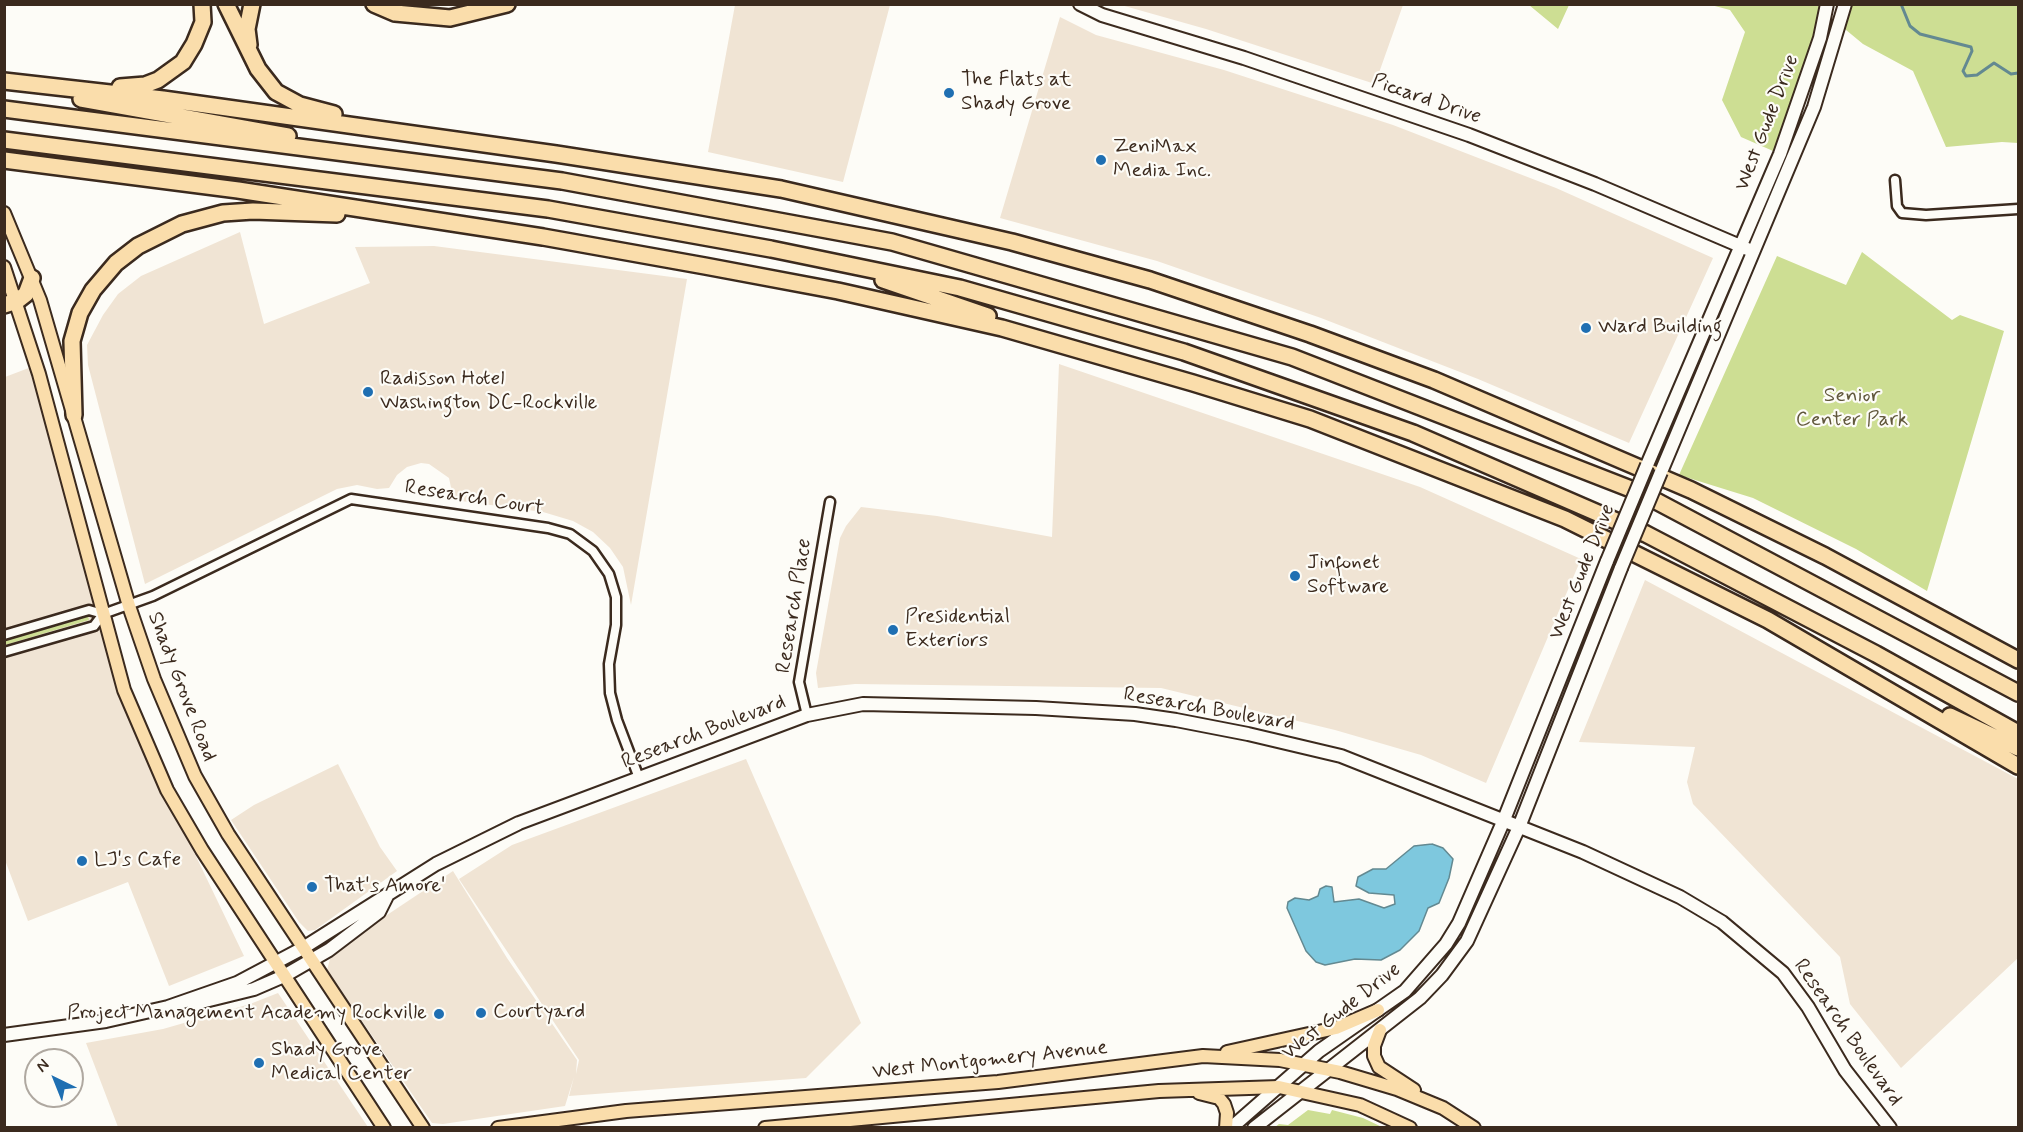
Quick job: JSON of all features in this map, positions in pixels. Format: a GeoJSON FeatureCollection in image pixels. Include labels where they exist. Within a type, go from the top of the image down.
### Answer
{"type":"FeatureCollection","features":[{"type":"Feature","properties":{"kind":"highway"},"geometry":{"type":"LineString","coordinates":[[61,88],[79,85],[128,87],[145,85],[170,73],[183,62],[194,44],[203,22],[202,4]]}},
{"type":"Feature","properties":{"kind":"highway"},"geometry":{"type":"LineString","coordinates":[[226,4],[251,57],[276,92],[308,108],[519,142],[555,154]]}},
{"type":"Feature","properties":{"kind":"highway"},"geometry":{"type":"LineString","coordinates":[[251,57],[247,29],[252,4]]}},
{"type":"Feature","properties":{"kind":"highway"},"geometry":{"type":"LineString","coordinates":[[374,4],[395,13],[450,18],[507,4]]}},
{"type":"Feature","properties":{"kind":"highway"},"geometry":{"type":"LineString","coordinates":[[4,81],[163,99],[555,154],[781,189],[1012,242],[1150,280],[1310,334],[1434,380],[1691,490],[1825,556],[2019,660]]}},
{"type":"Feature","properties":{"kind":"highway"},"geometry":{"type":"LineString","coordinates":[[26,83],[40,92],[229,124],[412,161]]}},
{"type":"Feature","properties":{"kind":"highway"},"geometry":{"type":"LineString","coordinates":[[4,109],[562,181],[892,242],[1292,357],[1641,494],[2019,693]]}},
{"type":"Feature","properties":{"kind":"highway"},"geometry":{"type":"LineString","coordinates":[[4,140],[548,209],[818,257],[960,288],[1184,352],[1413,433],[1646,534],[1876,654],[2019,733]]}},
{"type":"Feature","properties":{"kind":"highway"},"geometry":{"type":"LineString","coordinates":[[4,160],[238,190],[543,237],[838,291],[1002,328],[1096,354],[1310,419],[1564,519],[1768,620],[2019,766]]}},
{"type":"Feature","properties":{"kind":"highway"},"geometry":{"type":"LineString","coordinates":[[74,415],[72,341],[80,313],[93,290],[116,263],[138,246],[182,224],[223,213],[253,211],[408,217]]}},
{"type":"Feature","properties":{"kind":"highway"},"geometry":{"type":"LineString","coordinates":[[818,257],[1096,354]]}},
{"type":"Feature","properties":{"kind":"highway"},"geometry":{"type":"LineString","coordinates":[[10,303],[26,294],[32,278]]}},
{"type":"Feature","properties":{"kind":"highway"},"geometry":{"type":"LineString","coordinates":[[1868,679],[2019,748]]}},
{"type":"Feature","properties":{"kind":"highway"},"geometry":{"type":"LineString","coordinates":[[2000,682],[2019,686]]}},
{"type":"Feature","properties":{"kind":"main road","name":"Shady Grove Road"},"geometry":{"type":"LineString","coordinates":[[4,213],[32,278],[129,606],[154,679],[195,776],[228,834],[423,1128]]}},
{"type":"Feature","properties":{"kind":"main road"},"geometry":{"type":"LineString","coordinates":[[4,267],[10,303],[39,374],[124,690],[167,790],[201,850],[384,1128]]}},
{"type":"Feature","properties":{"kind":"main road"},"geometry":{"type":"LineString","coordinates":[[1203,1056],[1301,1038],[1336,1028],[1378,1010]]}},
{"type":"Feature","properties":{"kind":"main road"},"geometry":{"type":"LineString","coordinates":[[1380,1030],[1374,1056],[1379,1067],[1443,1108]]}},
{"type":"Feature","properties":{"kind":"main road","name":"West Montgomery Avenue"},"geometry":{"type":"LineString","coordinates":[[498,1128],[626,1111],[998,1082],[1203,1056],[1305,1063],[1372,1080],[1443,1108],[1474,1128]]}},
{"type":"Feature","properties":{"kind":"main road"},"geometry":{"type":"LineString","coordinates":[[765,1128],[1159,1091],[1279,1087],[1360,1105],[1410,1128]]}},
{"type":"Feature","properties":{"kind":"main road"},"geometry":{"type":"LineString","coordinates":[[1186,1090],[1219,1098],[1227,1113],[1226,1128]]}},
{"type":"Feature","properties":{"kind":"main road"},"geometry":{"type":"LineString","coordinates":[[375,1113],[377,1128]]}},
{"type":"Feature","properties":{"kind":"street","name":"Piccard Drive"},"geometry":{"type":"LineString","coordinates":[[1080,4],[1102,15],[1265,65],[1469,135],[1594,184],[1752,251]]}},
{"type":"Feature","properties":{"kind":"street","name":"West Gude Drive"},"geometry":{"type":"LineString","coordinates":[[1231,1128],[1344,1032],[1405,991],[1446,944],[1460,923],[1503,822],[1607,561],[1780,154],[1820,38],[1827,4]]}},
{"type":"Feature","properties":{"kind":"street","name":"West Gude Drive"},"geometry":{"type":"LineString","coordinates":[[1254,1128],[1420,998],[1443,975],[1467,941],[1519,827],[1621,568],[1814,106],[1845,4]]}},
{"type":"Feature","properties":{"kind":"street"},"geometry":{"type":"LineString","coordinates":[[1895,180],[1897,206],[1902,213],[1926,215],[2019,209]]}},
{"type":"Feature","properties":{"kind":"street","name":"Research Court"},"geometry":{"type":"LineString","coordinates":[[103,614],[153,597],[351,499],[548,528],[570,534],[592,551],[605,565],[616,597],[616,626],[609,664],[610,693],[617,720],[639,778]]}},
{"type":"Feature","properties":{"kind":"street","name":"Research Place"},"geometry":{"type":"LineString","coordinates":[[807,715],[799,682],[830,502]]}},
{"type":"Feature","properties":{"kind":"street"},"geometry":{"type":"LineString","coordinates":[[4,635],[89,610],[103,614],[94,626],[4,652]]}},
{"type":"Feature","properties":{"kind":"street","name":"Research Boulevard"},"geometry":{"type":"LineString","coordinates":[[180,1004],[189,998],[237,983],[276,964],[436,864],[519,823],[807,715],[825,710],[874,704],[1036,708],[1136,714],[1248,734],[1341,756],[1519,827],[1680,897],[1722,922],[1760,953],[1798,991],[1845,1070],[1890,1128]]}},
{"type":"Feature","properties":{"kind":"street","name":"Research Boulevard"},"geometry":{"type":"LineString","coordinates":[[4,1035],[106,1021],[180,1004],[190,1005],[234,995],[284,976],[329,950],[379,912],[388,895]]}},
{"type":"Feature","properties":{"kind":"shaded area"},"geometry":{"type":"Polygon","coordinates":[[[735,5],[890,5],[843,182],[708,152],[735,5]]]}},
{"type":"Feature","properties":{"kind":"shaded area"},"geometry":{"type":"Polygon","coordinates":[[[1121,5],[1403,5],[1375,84],[1206,29],[1121,5]]]}},
{"type":"Feature","properties":{"kind":"shaded area"},"geometry":{"type":"Polygon","coordinates":[[[1060,17],[1096,35],[1224,70],[1393,125],[1556,188],[1713,258],[1629,443],[1478,379],[1321,318],[1157,261],[1000,218],[1060,17]]]}},
{"type":"Feature","properties":{"kind":"shaded area"},"geometry":{"type":"Polygon","coordinates":[[[240,232],[264,324],[370,283],[355,247],[434,246],[687,279],[631,605],[623,567],[610,548],[593,532],[573,521],[543,512],[461,501],[453,497],[449,478],[429,464],[421,463],[407,467],[397,475],[389,488],[377,489],[357,485],[337,489],[145,584],[88,365],[87,345],[103,315],[118,294],[141,276],[240,232]]]}},
{"type":"Feature","properties":{"kind":"shaded area"},"geometry":{"type":"Polygon","coordinates":[[[1059,364],[1420,487],[1581,559],[1486,783],[1421,755],[1335,730],[1161,688],[855,684],[818,688],[816,673],[840,538],[861,507],[937,516],[1052,537],[1059,364]]]}},
{"type":"Feature","properties":{"kind":"shaded area"},"geometry":{"type":"Polygon","coordinates":[[[34,366],[88,570],[165,792],[244,956],[169,986],[128,882],[28,921],[5,860],[5,377],[34,366]]]}},
{"type":"Feature","properties":{"kind":"shaded area"},"geometry":{"type":"Polygon","coordinates":[[[1645,580],[2018,779],[2018,958],[1901,1068],[1850,1004],[1840,957],[1693,804],[1687,782],[1695,747],[1579,742],[1645,580]]]}},
{"type":"Feature","properties":{"kind":"shaded area"},"geometry":{"type":"Polygon","coordinates":[[[746,759],[861,1023],[806,1078],[569,1096],[574,1077],[565,1106],[443,1124],[432,1123],[327,970],[330,959],[369,927],[453,871],[507,958],[577,1060],[576,1074],[579,1060],[459,879],[512,845],[746,759]]]}},
{"type":"Feature","properties":{"kind":"shaded area"},"geometry":{"type":"Polygon","coordinates":[[[338,764],[380,847],[397,871],[315,930],[308,931],[299,922],[231,820],[254,805],[338,764]]]}},
{"type":"Feature","properties":{"kind":"shaded area"},"geometry":{"type":"Polygon","coordinates":[[[278,993],[368,1127],[118,1127],[86,1043],[163,1029],[250,1004],[278,993]]]}},
{"type":"Feature","properties":{"kind":"green space"},"geometry":{"type":"Polygon","coordinates":[[[1529,5],[1569,5],[1558,29],[1529,5]]]}},
{"type":"Feature","properties":{"kind":"green space"},"geometry":{"type":"Polygon","coordinates":[[[1711,5],[1827,5],[1780,154],[1741,137],[1722,100],[1745,32],[1730,10],[1711,5]]]}},
{"type":"Feature","properties":{"kind":"green space"},"geometry":{"type":"Polygon","coordinates":[[[1845,5],[2018,5],[2018,143],[2002,142],[1946,147],[1913,71],[1863,44],[1840,25],[1845,5]]]}},
{"type":"Feature","properties":{"kind":"green space","name":"Senior Center Park"},"geometry":{"type":"Polygon","coordinates":[[[1862,252],[1952,320],[1960,315],[2004,331],[1927,591],[1856,549],[1753,498],[1679,475],[1777,256],[1846,285],[1862,252]]]}},
{"type":"Feature","properties":{"kind":"green space"},"geometry":{"type":"Polygon","coordinates":[[[88,616],[89,620],[5,645],[5,640],[88,616]]]}},
{"type":"Feature","properties":{"kind":"green space"},"geometry":{"type":"Polygon","coordinates":[[[1308,1110],[1330,1114],[1332,1110],[1363,1118],[1382,1127],[1275,1127],[1279,1124],[1288,1125],[1308,1110]]]}},
{"type":"Feature","properties":{"kind":"water"},"geometry":{"type":"Polygon","coordinates":[[[1432,844],[1443,848],[1453,859],[1449,878],[1439,903],[1428,908],[1419,931],[1400,950],[1381,960],[1355,959],[1325,965],[1316,962],[1306,951],[1287,908],[1288,902],[1295,898],[1309,900],[1318,896],[1320,889],[1326,886],[1332,887],[1334,902],[1359,899],[1384,908],[1395,904],[1394,895],[1369,893],[1356,886],[1358,877],[1373,869],[1386,869],[1414,846],[1432,844]]]}},
{"type":"Feature","properties":{"kind":"waterway"},"geometry":{"type":"LineString","coordinates":[[1901,4],[1910,26],[1920,34],[1971,47],[1972,51],[1963,71],[1966,76],[1977,75],[1994,63],[2011,74],[2018,73]]}},
{"type":"Feature","properties":{"kind":"place","name":"The Flats at Shady Grove"},"geometry":{"type":"Point","coordinates":[949,93]}},
{"type":"Feature","properties":{"kind":"place","name":"ZeniMax Media Inc."},"geometry":{"type":"Point","coordinates":[1101,160]}},
{"type":"Feature","properties":{"kind":"place","name":"Ward Building"},"geometry":{"type":"Point","coordinates":[1586,328]}},
{"type":"Feature","properties":{"kind":"place","name":"Radisson Hotel Washington DC-Rockville"},"geometry":{"type":"Point","coordinates":[368,392]}},
{"type":"Feature","properties":{"kind":"place","name":"Jinfonet Software"},"geometry":{"type":"Point","coordinates":[1295,576]}},
{"type":"Feature","properties":{"kind":"place","name":"Presidential Exteriors"},"geometry":{"type":"Point","coordinates":[893,630]}},
{"type":"Feature","properties":{"kind":"place","name":"LJ's Cafe"},"geometry":{"type":"Point","coordinates":[82,861]}},
{"type":"Feature","properties":{"kind":"place","name":"That's Amore'"},"geometry":{"type":"Point","coordinates":[312,887]}},
{"type":"Feature","properties":{"kind":"place","name":"Courtyard"},"geometry":{"type":"Point","coordinates":[481,1013]}},
{"type":"Feature","properties":{"kind":"place","name":"Project Management Academy Rockville"},"geometry":{"type":"Point","coordinates":[439,1014]}},
{"type":"Feature","properties":{"kind":"place","name":"Shady Grove Medical Center"},"geometry":{"type":"Point","coordinates":[259,1063]}}]}
